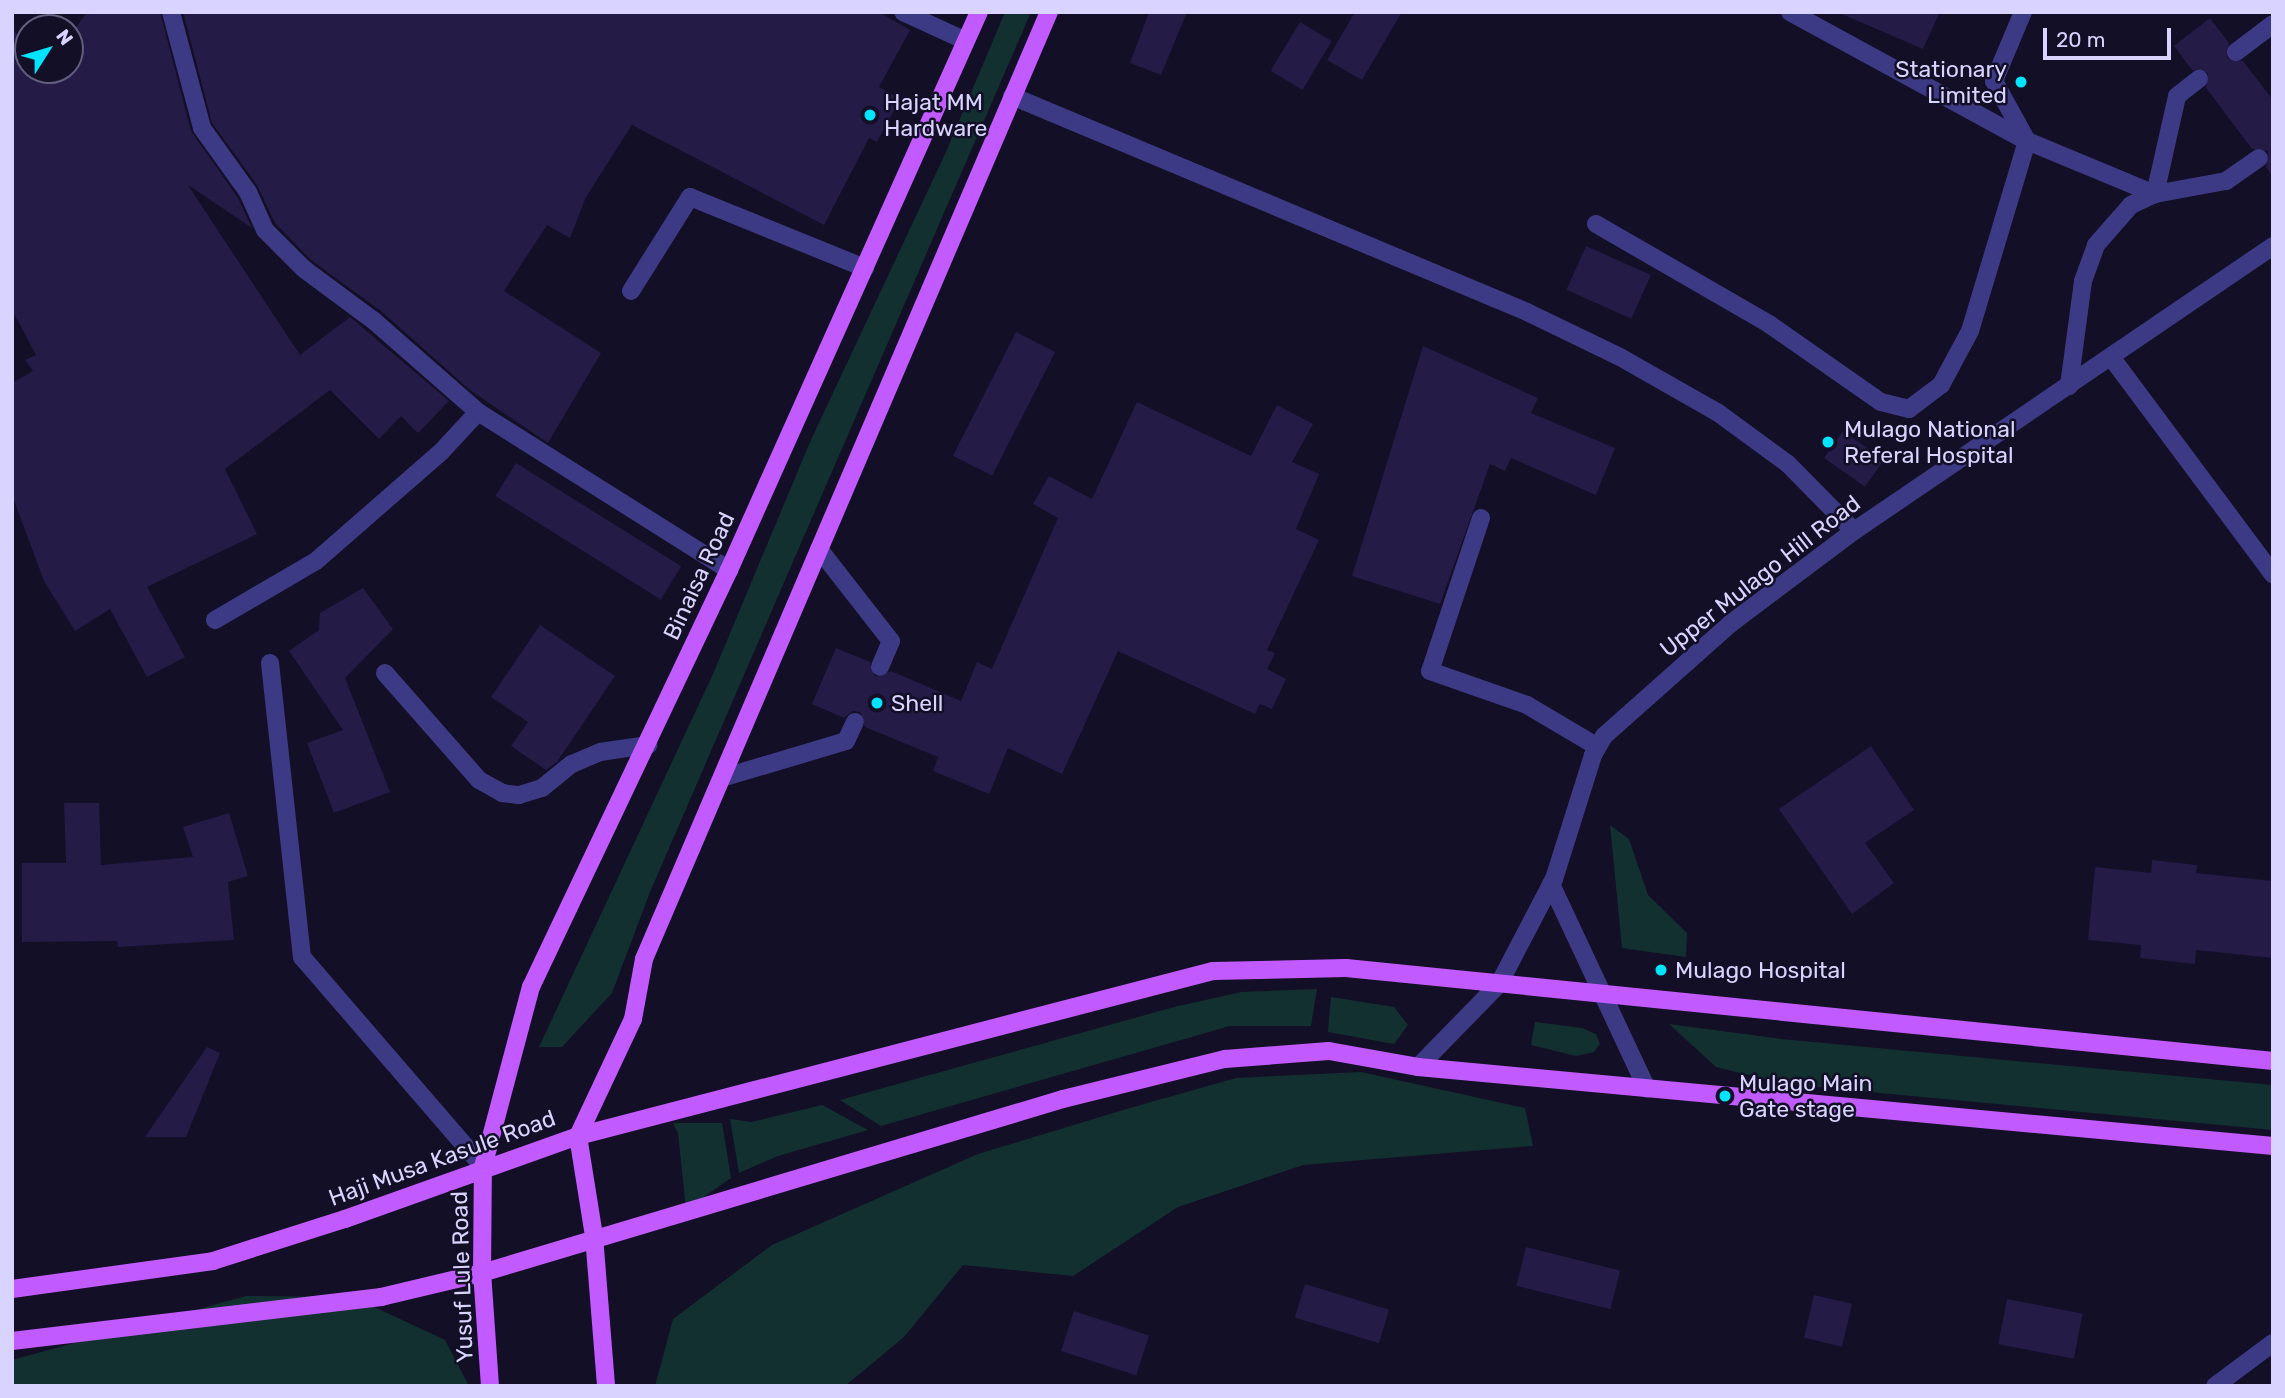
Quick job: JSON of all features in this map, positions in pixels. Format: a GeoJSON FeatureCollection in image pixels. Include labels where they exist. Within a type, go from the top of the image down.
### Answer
{"type":"FeatureCollection","features":[{"type":"Feature","properties":{"kind":"main road","name":"Binaisa Road"},"geometry":{"type":"LineString","coordinates":[[483,1167],[531,986],[729,570],[979,12]]}},
{"type":"Feature","properties":{"kind":"main road"},"geometry":{"type":"LineString","coordinates":[[578,1136],[633,1019],[644,959],[1049,12]]}},
{"type":"Feature","properties":{"kind":"main road"},"geometry":{"type":"LineString","coordinates":[[578,1136],[1213,971],[1346,968],[2273,1060]]}},
{"type":"Feature","properties":{"kind":"main road"},"geometry":{"type":"LineString","coordinates":[[12,1341],[381,1297],[482,1273],[594,1236],[1063,1099],[1225,1059],[1329,1051],[1418,1067],[2273,1146]]}},
{"type":"Feature","properties":{"kind":"main road","name":"Haji Musa Kasule Road"},"geometry":{"type":"LineString","coordinates":[[12,1289],[213,1261],[345,1219],[483,1167],[578,1136],[594,1236]]}},
{"type":"Feature","properties":{"kind":"main road","name":"Yusuf Lule Road"},"geometry":{"type":"LineString","coordinates":[[483,1167],[482,1273],[490,1386]]}},
{"type":"Feature","properties":{"kind":"main road"},"geometry":{"type":"LineString","coordinates":[[594,1236],[606,1386]]}},
{"type":"Feature","properties":{"kind":"street"},"geometry":{"type":"LineString","coordinates":[[171,12],[202,128],[248,192],[265,230],[304,269],[373,320],[478,412],[729,570]]}},
{"type":"Feature","properties":{"kind":"street"},"geometry":{"type":"LineString","coordinates":[[903,12],[966,41]]}},
{"type":"Feature","properties":{"kind":"street"},"geometry":{"type":"LineString","coordinates":[[1790,12],[2027,141],[2155,194]]}},
{"type":"Feature","properties":{"kind":"street"},"geometry":{"type":"LineString","coordinates":[[1596,224],[1769,324],[1881,402],[1909,409],[1941,385],[1970,331],[2027,141],[1994,81],[2023,12]]}},
{"type":"Feature","properties":{"kind":"street"},"geometry":{"type":"LineString","coordinates":[[2236,52],[2273,24]]}},
{"type":"Feature","properties":{"kind":"street"},"geometry":{"type":"LineString","coordinates":[[2155,194],[2177,96],[2199,79]]}},
{"type":"Feature","properties":{"kind":"street"},"geometry":{"type":"LineString","coordinates":[[1012,96],[1527,312],[1620,357],[1717,412],[1788,464],[1854,531]]}},
{"type":"Feature","properties":{"kind":"street"},"geometry":{"type":"LineString","coordinates":[[2069,386],[2083,281],[2096,245],[2132,205],[2155,194],[2227,181],[2259,158]]}},
{"type":"Feature","properties":{"kind":"street"},"geometry":{"type":"LineString","coordinates":[[631,291],[690,197],[865,268]]}},
{"type":"Feature","properties":{"kind":"street","name":"Upper Mulago Hill Road"},"geometry":{"type":"LineString","coordinates":[[1418,1067],[1499,984],[1551,884],[1596,746],[1730,624],[1854,531],[2273,246]]}},
{"type":"Feature","properties":{"kind":"street"},"geometry":{"type":"LineString","coordinates":[[2111,357],[2273,574]]}},
{"type":"Feature","properties":{"kind":"street"},"geometry":{"type":"LineString","coordinates":[[215,620],[316,561],[441,452],[478,412]]}},
{"type":"Feature","properties":{"kind":"street"},"geometry":{"type":"LineString","coordinates":[[1480,518],[1430,671],[1527,705],[1596,746]]}},
{"type":"Feature","properties":{"kind":"street"},"geometry":{"type":"LineString","coordinates":[[819,549],[891,640],[880,667]]}},
{"type":"Feature","properties":{"kind":"street"},"geometry":{"type":"LineString","coordinates":[[270,663],[302,957],[483,1167]]}},
{"type":"Feature","properties":{"kind":"street"},"geometry":{"type":"LineString","coordinates":[[385,673],[479,780],[502,793],[519,795],[542,788],[572,764],[600,752],[648,744]]}},
{"type":"Feature","properties":{"kind":"street"},"geometry":{"type":"LineString","coordinates":[[722,778],[846,741],[855,722]]}},
{"type":"Feature","properties":{"kind":"street"},"geometry":{"type":"LineString","coordinates":[[1551,884],[1647,1089]]}},
{"type":"Feature","properties":{"kind":"street"},"geometry":{"type":"LineString","coordinates":[[2215,1386],[2273,1343]]}},
{"type":"Feature","properties":{"kind":"green space"},"geometry":{"type":"Polygon","coordinates":[[[1005,12],[1031,12],[650,892],[612,993],[562,1047],[539,1047],[713,674],[810,442],[946,152],[1005,12]]]}},
{"type":"Feature","properties":{"kind":"green space"},"geometry":{"type":"Polygon","coordinates":[[[1610,825],[1629,839],[1648,895],[1687,933],[1686,957],[1622,948],[1610,825]]]}},
{"type":"Feature","properties":{"kind":"green space"},"geometry":{"type":"Polygon","coordinates":[[[1317,989],[1311,1026],[1230,1026],[881,1126],[840,1100],[1174,1007],[1241,992],[1317,989]]]}},
{"type":"Feature","properties":{"kind":"green space"},"geometry":{"type":"Polygon","coordinates":[[[1331,997],[1394,1007],[1408,1025],[1394,1044],[1328,1032],[1331,997]]]}},
{"type":"Feature","properties":{"kind":"green space"},"geometry":{"type":"Polygon","coordinates":[[[1535,1022],[1582,1028],[1596,1034],[1600,1044],[1594,1052],[1576,1056],[1531,1045],[1535,1022]]]}},
{"type":"Feature","properties":{"kind":"green space"},"geometry":{"type":"Polygon","coordinates":[[[1669,1024],[1781,1039],[2273,1085],[2273,1130],[1785,1084],[1716,1067],[1669,1024]]]}},
{"type":"Feature","properties":{"kind":"green space"},"geometry":{"type":"Polygon","coordinates":[[[1361,1072],[1525,1108],[1533,1146],[1303,1165],[1178,1207],[1073,1276],[963,1265],[904,1337],[845,1386],[655,1386],[673,1319],[772,1245],[978,1154],[1130,1108],[1236,1078],[1361,1072]]]}},
{"type":"Feature","properties":{"kind":"green space"},"geometry":{"type":"Polygon","coordinates":[[[822,1105],[868,1130],[778,1156],[739,1173],[730,1119],[752,1122],[822,1105]]]}},
{"type":"Feature","properties":{"kind":"green space"},"geometry":{"type":"Polygon","coordinates":[[[673,1123],[722,1123],[731,1178],[686,1209],[678,1133],[673,1123]]]}},
{"type":"Feature","properties":{"kind":"green space"},"geometry":{"type":"Polygon","coordinates":[[[246,1296],[353,1297],[445,1340],[469,1386],[12,1386],[12,1360],[246,1296]]]}},
{"type":"Feature","properties":{"kind":"building"},"geometry":{"type":"Polygon","coordinates":[[[87,12],[160,12],[191,131],[238,198],[252,228],[188,185],[300,355],[350,317],[449,401],[418,433],[401,416],[379,439],[330,390],[225,469],[257,534],[147,587],[185,657],[147,677],[110,609],[75,631],[44,581],[12,495],[12,383],[33,371],[25,360],[36,355],[12,310],[12,30],[14,84],[84,84],[84,16],[87,12]]]}},
{"type":"Feature","properties":{"kind":"building"},"geometry":{"type":"Polygon","coordinates":[[[183,12],[879,12],[910,30],[879,87],[900,99],[877,142],[869,138],[824,225],[632,125],[586,197],[570,238],[547,225],[504,291],[601,353],[548,443],[470,390],[381,311],[311,260],[275,223],[257,185],[212,123],[183,12]]]}},
{"type":"Feature","properties":{"kind":"building"},"geometry":{"type":"Polygon","coordinates":[[[1149,12],[1187,12],[1161,75],[1130,63],[1149,12]]]}},
{"type":"Feature","properties":{"kind":"building"},"geometry":{"type":"Polygon","coordinates":[[[1355,12],[1402,12],[1362,80],[1327,60],[1355,12]]]}},
{"type":"Feature","properties":{"kind":"building"},"geometry":{"type":"Polygon","coordinates":[[[1837,12],[1940,12],[1923,49],[1837,12]]]}},
{"type":"Feature","properties":{"kind":"building"},"geometry":{"type":"Polygon","coordinates":[[[2210,18],[2229,43],[2227,58],[2243,61],[2273,100],[2273,177],[2266,167],[2268,151],[2252,149],[2206,88],[2208,73],[2192,70],[2174,46],[2210,18]]]}},
{"type":"Feature","properties":{"kind":"building"},"geometry":{"type":"Polygon","coordinates":[[[1300,22],[1332,41],[1302,90],[1271,71],[1300,22]]]}},
{"type":"Feature","properties":{"kind":"building"},"geometry":{"type":"Polygon","coordinates":[[[1586,246],[1651,275],[1631,319],[1566,290],[1586,246]]]}},
{"type":"Feature","properties":{"kind":"building"},"geometry":{"type":"Polygon","coordinates":[[[1016,332],[1055,352],[992,476],[953,456],[1016,332]]]}},
{"type":"Feature","properties":{"kind":"building"},"geometry":{"type":"Polygon","coordinates":[[[1423,346],[1538,398],[1531,413],[1615,448],[1596,495],[1511,458],[1505,471],[1490,464],[1440,604],[1352,576],[1423,346]]]}},
{"type":"Feature","properties":{"kind":"building"},"geometry":{"type":"Polygon","coordinates":[[[1137,402],[1251,456],[1277,405],[1313,424],[1292,462],[1319,474],[1296,529],[1319,540],[1267,650],[1275,653],[1267,669],[1286,679],[1272,709],[1260,704],[1255,714],[1118,651],[1062,774],[1008,748],[989,794],[933,771],[938,757],[865,727],[860,712],[853,711],[844,718],[812,704],[836,648],[870,662],[875,677],[891,671],[961,701],[977,662],[992,669],[1058,518],[1033,504],[1049,476],[1092,499],[1137,402]]]}},
{"type":"Feature","properties":{"kind":"building"},"geometry":{"type":"Polygon","coordinates":[[[1843,431],[1884,460],[1865,487],[1824,458],[1843,431]]]}},
{"type":"Feature","properties":{"kind":"building"},"geometry":{"type":"Polygon","coordinates":[[[516,463],[681,566],[661,599],[495,496],[516,463]]]}},
{"type":"Feature","properties":{"kind":"building"},"geometry":{"type":"Polygon","coordinates":[[[363,588],[393,629],[345,678],[390,792],[334,813],[307,743],[343,730],[289,651],[319,630],[320,613],[363,588]]]}},
{"type":"Feature","properties":{"kind":"building"},"geometry":{"type":"Polygon","coordinates":[[[540,625],[615,676],[557,762],[546,770],[511,746],[528,722],[491,697],[540,625]]]}},
{"type":"Feature","properties":{"kind":"building"},"geometry":{"type":"Polygon","coordinates":[[[1871,746],[1914,810],[1865,843],[1894,883],[1852,914],[1779,809],[1871,746]]]}},
{"type":"Feature","properties":{"kind":"building"},"geometry":{"type":"Polygon","coordinates":[[[64,803],[99,803],[101,865],[193,857],[183,827],[229,813],[248,876],[228,882],[234,940],[118,947],[117,941],[22,942],[22,863],[66,863],[64,803]]]}},
{"type":"Feature","properties":{"kind":"building"},"geometry":{"type":"Polygon","coordinates":[[[2152,860],[2197,865],[2196,873],[2273,881],[2273,958],[2196,950],[2195,964],[2140,958],[2141,945],[2088,940],[2095,867],[2151,873],[2152,860]]]}},
{"type":"Feature","properties":{"kind":"building"},"geometry":{"type":"Polygon","coordinates":[[[207,1047],[220,1053],[186,1137],[145,1137],[207,1047]]]}},
{"type":"Feature","properties":{"kind":"building"},"geometry":{"type":"Polygon","coordinates":[[[1526,1247],[1620,1270],[1610,1309],[1516,1286],[1526,1247]]]}},
{"type":"Feature","properties":{"kind":"building"},"geometry":{"type":"Polygon","coordinates":[[[1305,1284],[1389,1310],[1379,1343],[1295,1317],[1305,1284]]]}},
{"type":"Feature","properties":{"kind":"building"},"geometry":{"type":"Polygon","coordinates":[[[1814,1295],[1852,1304],[1842,1347],[1804,1338],[1814,1295]]]}},
{"type":"Feature","properties":{"kind":"building"},"geometry":{"type":"Polygon","coordinates":[[[2007,1299],[2083,1314],[2074,1359],[1998,1344],[2007,1299]]]}},
{"type":"Feature","properties":{"kind":"building"},"geometry":{"type":"Polygon","coordinates":[[[1074,1311],[1149,1335],[1136,1375],[1061,1351],[1074,1311]]]}},
{"type":"Feature","properties":{"kind":"place","name":"Stationary Limited"},"geometry":{"type":"Point","coordinates":[2021,82]}},
{"type":"Feature","properties":{"kind":"place","name":"Hajat MM Hardware"},"geometry":{"type":"Point","coordinates":[870,115]}},
{"type":"Feature","properties":{"kind":"place","name":"Mulago National Referal Hospital"},"geometry":{"type":"Point","coordinates":[1828,442]}},
{"type":"Feature","properties":{"kind":"place","name":"Shell"},"geometry":{"type":"Point","coordinates":[877,703]}},
{"type":"Feature","properties":{"kind":"place","name":"Mulago Hospital"},"geometry":{"type":"Point","coordinates":[1661,970]}},
{"type":"Feature","properties":{"kind":"place","name":"Mulago Main Gate stage"},"geometry":{"type":"Point","coordinates":[1725,1096]}}]}
